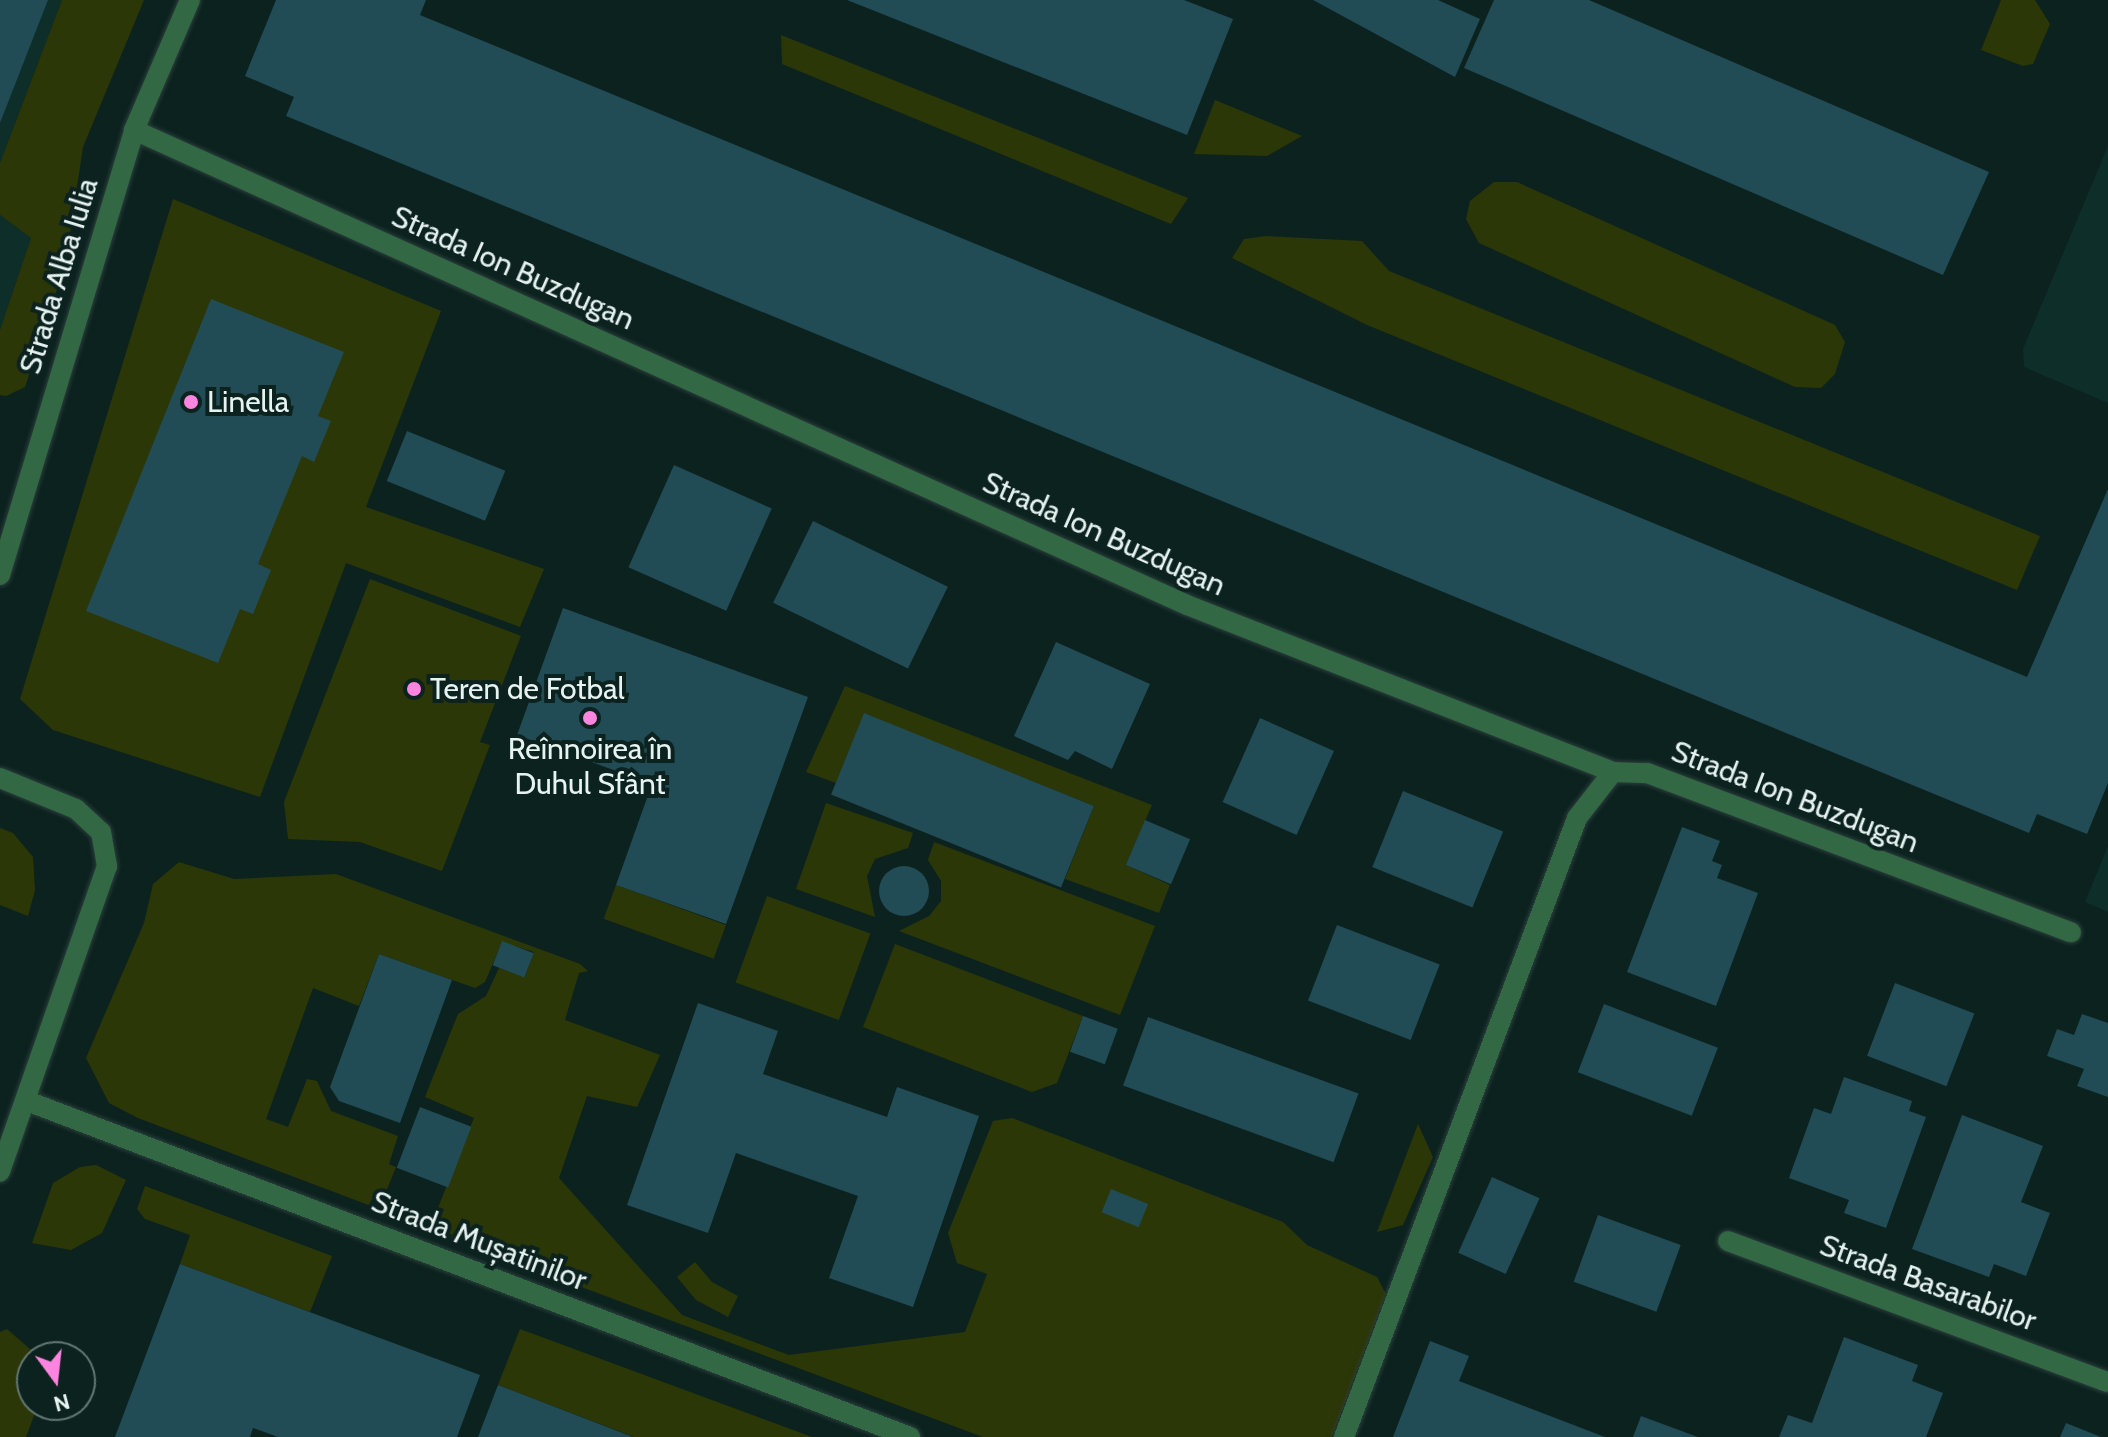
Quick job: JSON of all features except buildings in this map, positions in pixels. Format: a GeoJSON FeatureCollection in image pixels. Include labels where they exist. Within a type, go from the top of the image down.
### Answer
{"type":"FeatureCollection","features":[{"type":"Feature","properties":{"kind":"street","name":"Strada Alba Iulia"},"geometry":{"type":"LineString","coordinates":[[0,575],[134,130],[190,0]]}},
{"type":"Feature","properties":{"kind":"street","name":"Strada Ion Buzdugan"},"geometry":{"type":"LineString","coordinates":[[134,130],[1187,605],[1613,772],[1647,773],[2071,932]]}},
{"type":"Feature","properties":{"kind":"street"},"geometry":{"type":"LineString","coordinates":[[1344,1437],[1577,818],[1613,772]]}},
{"type":"Feature","properties":{"kind":"street"},"geometry":{"type":"LineString","coordinates":[[0,778],[76,809],[101,832],[107,866],[0,1172]]}},
{"type":"Feature","properties":{"kind":"street","name":"Strada Mușatinilor"},"geometry":{"type":"LineString","coordinates":[[27,1101],[910,1437]]}},
{"type":"Feature","properties":{"kind":"street","name":"Strada Basarabilor"},"geometry":{"type":"LineString","coordinates":[[1728,1241],[2108,1382]]}},
{"type":"Feature","properties":{"kind":"shaded area"},"geometry":{"type":"Polygon","coordinates":[[[0,0],[62,0],[0,163],[0,0]]]}},
{"type":"Feature","properties":{"kind":"shaded area"},"geometry":{"type":"Polygon","coordinates":[[[2108,146],[2108,403],[2024,367],[2023,349],[2108,146]]]}},
{"type":"Feature","properties":{"kind":"shaded area"},"geometry":{"type":"Polygon","coordinates":[[[0,215],[31,238],[0,330],[0,215]]]}},
{"type":"Feature","properties":{"kind":"shaded area"},"geometry":{"type":"Polygon","coordinates":[[[2108,846],[2108,912],[2085,902],[2108,846]]]}},
{"type":"Feature","properties":{"kind":"green space"},"geometry":{"type":"Polygon","coordinates":[[[62,0],[144,0],[83,147],[66,262],[25,387],[6,396],[0,395],[0,330],[31,238],[0,215],[0,163],[62,0]]]}},
{"type":"Feature","properties":{"kind":"green space"},"geometry":{"type":"Polygon","coordinates":[[[2001,0],[2035,0],[2050,24],[2033,64],[2023,66],[1981,50],[2001,0]]]}},
{"type":"Feature","properties":{"kind":"green space"},"geometry":{"type":"Polygon","coordinates":[[[781,35],[1188,198],[1171,224],[782,64],[781,35]]]}},
{"type":"Feature","properties":{"kind":"green space"},"geometry":{"type":"Polygon","coordinates":[[[1215,100],[1302,136],[1267,156],[1194,154],[1215,100]]]}},
{"type":"Feature","properties":{"kind":"green space"},"geometry":{"type":"Polygon","coordinates":[[[1494,182],[1517,182],[1835,325],[1845,342],[1835,374],[1821,388],[1795,387],[1479,243],[1466,219],[1470,201],[1494,182]]]}},
{"type":"Feature","properties":{"kind":"green space"},"geometry":{"type":"Polygon","coordinates":[[[173,199],[441,311],[366,507],[544,569],[520,627],[346,563],[260,797],[53,730],[20,699],[173,199]]]}},
{"type":"Feature","properties":{"kind":"green space"},"geometry":{"type":"Polygon","coordinates":[[[1266,236],[1362,241],[1389,271],[2040,536],[2017,590],[1367,325],[1232,258],[1244,239],[1266,236]]]}},
{"type":"Feature","properties":{"kind":"green space","name":"Teren de Fotbal"},"geometry":{"type":"Polygon","coordinates":[[[370,579],[521,636],[480,742],[490,745],[442,871],[360,842],[288,839],[284,802],[370,579]]]}},
{"type":"Feature","properties":{"kind":"green space"},"geometry":{"type":"Polygon","coordinates":[[[845,686],[1152,805],[1126,865],[1170,885],[1159,913],[1065,879],[1094,806],[864,714],[836,783],[806,772],[845,686]]]}},
{"type":"Feature","properties":{"kind":"green space"},"geometry":{"type":"Polygon","coordinates":[[[826,803],[913,833],[908,848],[875,859],[867,876],[875,917],[796,889],[826,803]]]}},
{"type":"Feature","properties":{"kind":"green space"},"geometry":{"type":"Polygon","coordinates":[[[0,828],[13,833],[33,857],[35,890],[28,916],[0,905],[0,828]]]}},
{"type":"Feature","properties":{"kind":"green space"},"geometry":{"type":"Polygon","coordinates":[[[934,842],[1155,926],[1120,1015],[899,931],[929,916],[941,901],[941,881],[928,860],[934,842]]]}},
{"type":"Feature","properties":{"kind":"green space"},"geometry":{"type":"Polygon","coordinates":[[[179,862],[234,879],[336,874],[580,964],[588,971],[579,973],[565,1020],[660,1055],[637,1107],[587,1096],[559,1178],[682,1315],[789,1355],[965,1332],[987,1274],[957,1263],[948,1233],[993,1121],[1012,1118],[1283,1222],[1307,1245],[1377,1277],[1386,1294],[1332,1437],[983,1437],[429,1230],[474,1118],[425,1097],[458,1014],[486,996],[499,968],[525,977],[534,952],[502,942],[485,982],[475,988],[379,954],[359,1006],[313,988],[266,1119],[288,1127],[307,1079],[317,1081],[331,1111],[398,1136],[389,1164],[396,1167],[379,1209],[138,1118],[109,1103],[86,1058],[144,923],[153,884],[179,862]]]}},
{"type":"Feature","properties":{"kind":"green space"},"geometry":{"type":"Polygon","coordinates":[[[616,885],[726,925],[714,959],[604,919],[616,885]]]}},
{"type":"Feature","properties":{"kind":"green space"},"geometry":{"type":"Polygon","coordinates":[[[767,896],[870,934],[839,1020],[736,982],[767,896]]]}},
{"type":"Feature","properties":{"kind":"green space"},"geometry":{"type":"Polygon","coordinates":[[[895,944],[1083,1016],[1057,1083],[1032,1092],[863,1027],[895,944]]]}},
{"type":"Feature","properties":{"kind":"green space"},"geometry":{"type":"Polygon","coordinates":[[[1418,1124],[1433,1157],[1403,1225],[1377,1232],[1418,1124]]]}},
{"type":"Feature","properties":{"kind":"green space"},"geometry":{"type":"Polygon","coordinates":[[[96,1165],[126,1180],[102,1233],[71,1250],[32,1243],[53,1183],[80,1167],[96,1165]]]}},
{"type":"Feature","properties":{"kind":"green space"},"geometry":{"type":"Polygon","coordinates":[[[145,1186],[332,1256],[310,1312],[180,1264],[190,1235],[145,1219],[137,1209],[145,1186]]]}},
{"type":"Feature","properties":{"kind":"green space"},"geometry":{"type":"Polygon","coordinates":[[[695,1262],[712,1282],[738,1296],[728,1317],[696,1300],[677,1277],[695,1262]]]}},
{"type":"Feature","properties":{"kind":"green space"},"geometry":{"type":"Polygon","coordinates":[[[7,1329],[21,1341],[16,1341],[16,1421],[32,1421],[26,1437],[0,1437],[0,1332],[7,1329]]]}},
{"type":"Feature","properties":{"kind":"green space"},"geometry":{"type":"Polygon","coordinates":[[[520,1329],[812,1437],[634,1437],[498,1385],[520,1329]]]}},
{"type":"Feature","properties":{"kind":"place","name":"Linella"},"geometry":{"type":"Point","coordinates":[191,402]}},
{"type":"Feature","properties":{"kind":"place","name":"Teren de Fotbal"},"geometry":{"type":"Point","coordinates":[414,689]}},
{"type":"Feature","properties":{"kind":"place","name":"Reînnoirea în Duhul Sfânt"},"geometry":{"type":"Point","coordinates":[590,718]}}]}
